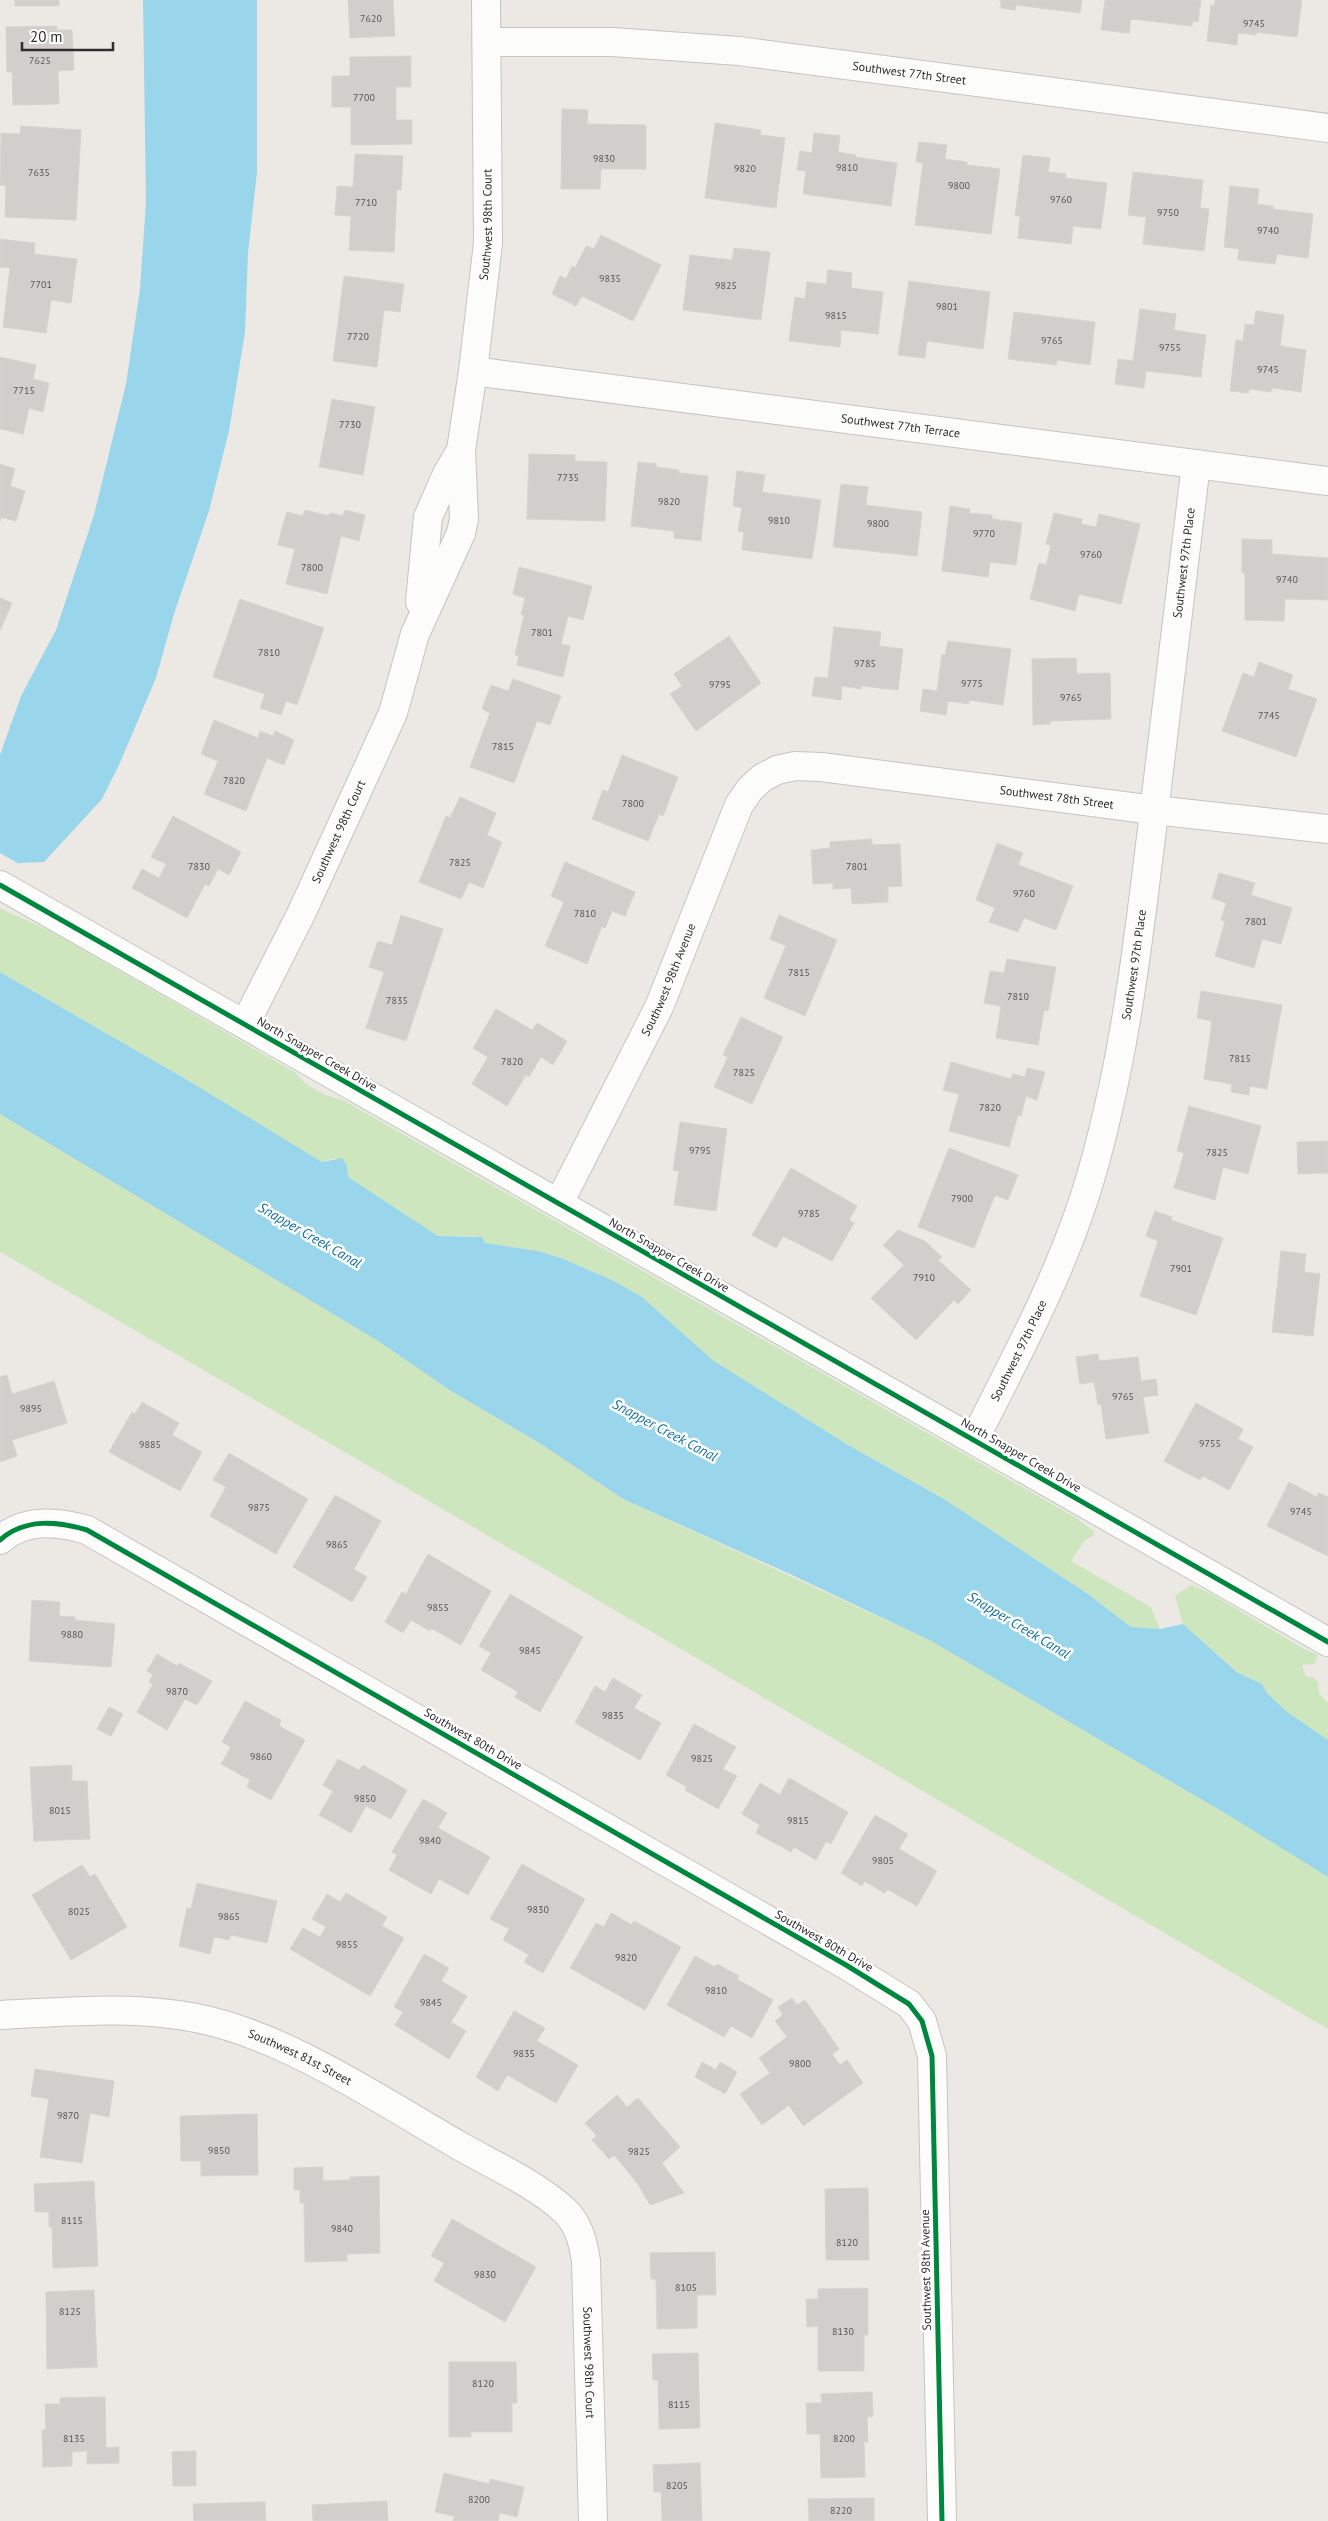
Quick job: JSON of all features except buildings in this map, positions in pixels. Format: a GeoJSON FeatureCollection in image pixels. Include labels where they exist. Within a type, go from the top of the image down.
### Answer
{"type":"FeatureCollection","features":[{"type":"Feature","properties":{"kind":"street","name":"Southwest 98th Court"},"geometry":{"type":"LineString","coordinates":[[245,1024],[301,914],[393,713],[415,634],[461,533],[464,519],[462,450],[488,243],[486,0]]}},
{"type":"Feature","properties":{"kind":"street","name":"Southwest 77th Street"},"geometry":{"type":"LineString","coordinates":[[487,42],[612,42],[739,50],[1328,128]]}},
{"type":"Feature","properties":{"kind":"street","name":"Southwest 77th Terrace"},"geometry":{"type":"LineString","coordinates":[[473,371],[1328,481]]}},
{"type":"Feature","properties":{"kind":"street","name":"Southwest 97th Place"},"geometry":{"type":"LineString","coordinates":[[974,1440],[1030,1330],[1075,1224],[1090,1178],[1112,1096],[1131,998],[1196,464]]}},
{"type":"Feature","properties":{"kind":"street","name":"Southwest 78th Street"},"geometry":{"type":"LineString","coordinates":[[785,768],[821,767],[856,770],[1154,810],[1328,829]]}},
{"type":"Feature","properties":{"kind":"street","name":"Southwest 98th Avenue"},"geometry":{"type":"LineString","coordinates":[[559,1203],[659,1007],[739,805],[750,789],[762,778],[785,768]]}},
{"type":"Feature","properties":{"kind":"street","name":"North Snapper Creek Drive"},"geometry":{"type":"LineString","coordinates":[[3,886],[1328,1642]]}},
{"type":"Feature","properties":{"kind":"street","name":"Southwest 80th Drive"},"geometry":{"type":"LineString","coordinates":[[0,1540],[16,1528],[36,1523],[71,1525],[87,1530],[873,1980],[909,2004],[922,2020]]}},
{"type":"Feature","properties":{"kind":"street","name":"Southwest 81st Street"},"geometry":{"type":"LineString","coordinates":[[0,2015],[128,2010],[196,2018],[234,2028],[273,2043],[345,2081],[517,2179],[564,2211]]}},
{"type":"Feature","properties":{"kind":"street","name":"Southwest 98th Avenue"},"geometry":{"type":"LineString","coordinates":[[922,2020],[932,2056],[942,2521]]}},
{"type":"Feature","properties":{"kind":"street","name":"Southwest 98th Court"},"geometry":{"type":"LineString","coordinates":[[564,2211],[576,2226],[583,2240],[586,2261],[593,2521]]}},
{"type":"Feature","properties":{"kind":"green space"},"geometry":{"type":"Polygon","coordinates":[[[0,908],[52,932],[296,1073],[305,1083],[317,1091],[343,1100],[1073,1516],[1094,1531],[1094,1535],[1084,1541],[1071,1561],[1151,1607],[1160,1629],[1131,1627],[1088,1594],[944,1499],[848,1445],[714,1361],[642,1297],[612,1280],[561,1258],[538,1251],[485,1243],[474,1236],[438,1236],[348,1177],[347,1165],[335,1158],[322,1162],[189,1081],[0,972],[0,908]]]}},
{"type":"Feature","properties":{"kind":"green space"},"geometry":{"type":"Polygon","coordinates":[[[0,1114],[378,1341],[451,1391],[541,1444],[623,1499],[931,1641],[1233,1818],[1328,1877],[1328,2029],[405,1487],[0,1252],[0,1114]]]}},
{"type":"Feature","properties":{"kind":"green space"},"geometry":{"type":"Polygon","coordinates":[[[1191,1585],[1210,1593],[1304,1649],[1318,1655],[1315,1664],[1302,1665],[1306,1677],[1313,1677],[1318,1682],[1319,1693],[1328,1703],[1328,1740],[1286,1711],[1267,1693],[1262,1684],[1238,1672],[1183,1624],[1175,1596],[1191,1585]]]}},
{"type":"Feature","properties":{"kind":"water"},"geometry":{"type":"Polygon","coordinates":[[[143,0],[257,0],[257,172],[248,253],[245,332],[229,431],[209,511],[174,614],[156,678],[119,765],[102,799],[44,862],[20,863],[5,882],[0,892],[0,755],[21,696],[56,630],[94,515],[126,384],[140,289],[146,202],[143,0]]]}},
{"type":"Feature","properties":{"kind":"water","name":"Snapper Creek Canal"},"geometry":{"type":"Polygon","coordinates":[[[0,972],[189,1081],[322,1162],[342,1158],[347,1165],[348,1177],[438,1236],[482,1237],[485,1243],[538,1251],[561,1258],[612,1280],[642,1297],[714,1361],[848,1445],[944,1499],[1088,1594],[1131,1627],[1160,1629],[1183,1624],[1237,1672],[1262,1684],[1267,1693],[1286,1711],[1328,1740],[1328,1877],[1233,1818],[931,1641],[792,1575],[623,1499],[541,1444],[451,1391],[378,1341],[0,1114],[0,972]]]}},
{"type":"Feature","properties":{"kind":"pier"},"geometry":{"type":"Polygon","coordinates":[[[0,853],[21,865],[0,895],[0,853]]]}},
{"type":"Feature","properties":{"kind":"cycle path"},"geometry":{"type":"LineString","coordinates":[[0,885],[1328,1642]]}},
{"type":"Feature","properties":{"kind":"cycle path"},"geometry":{"type":"LineString","coordinates":[[0,1540],[20,1528],[42,1523],[53,1523],[87,1530],[846,1965],[909,2004],[922,2021],[932,2056],[942,2521]]}}]}
